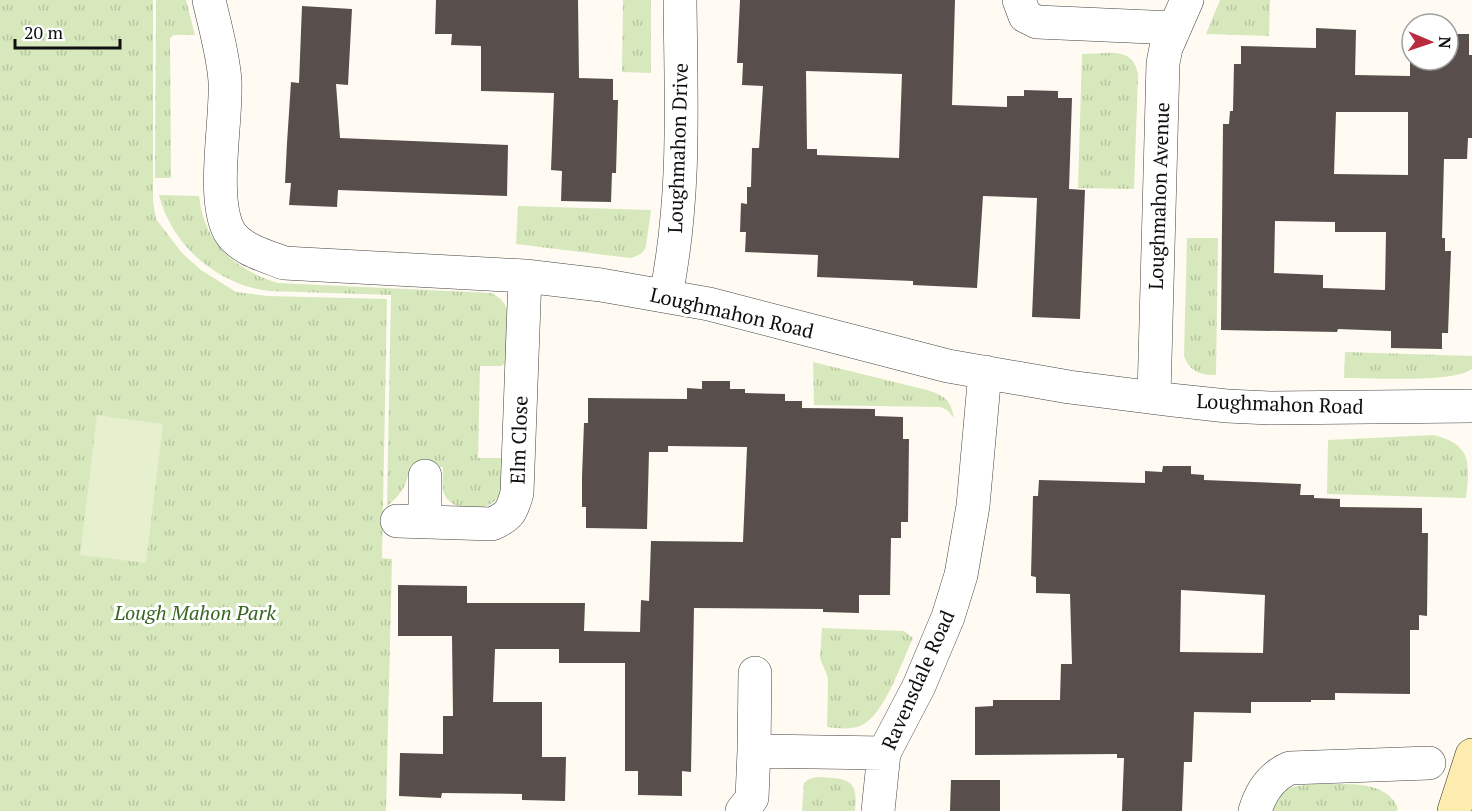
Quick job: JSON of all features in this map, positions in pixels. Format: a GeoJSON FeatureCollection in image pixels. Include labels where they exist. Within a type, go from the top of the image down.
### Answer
{"type":"FeatureCollection","features":[{"type":"Feature","properties":{"kind":"street","name":"Loughmahon Road"},"geometry":{"type":"LineString","coordinates":[[209,0],[221,50],[225,81],[221,201],[230,232],[237,239],[249,248],[284,263],[525,276],[666,295],[948,366],[1069,387],[1243,407],[1472,406]]}},
{"type":"Feature","properties":{"kind":"street","name":"Loughmahon Drive"},"geometry":{"type":"LineString","coordinates":[[666,295],[676,231],[682,163],[680,0]]}},
{"type":"Feature","properties":{"kind":"street"},"geometry":{"type":"LineString","coordinates":[[1019,0],[1025,16],[1037,22],[1181,14]]}},
{"type":"Feature","properties":{"kind":"street","name":"Loughmahon Avenue"},"geometry":{"type":"LineString","coordinates":[[1154,396],[1163,63],[1166,48],[1181,14]]}},
{"type":"Feature","properties":{"kind":"street","name":"Elm Close"},"geometry":{"type":"LineString","coordinates":[[425,476],[411,521],[492,524],[505,518],[513,508],[517,493],[525,276]]}},
{"type":"Feature","properties":{"kind":"street","name":"Ravensdale Road"},"geometry":{"type":"LineString","coordinates":[[878,811],[884,753],[919,686],[948,617],[961,575],[973,506],[985,372]]}},
{"type":"Feature","properties":{"kind":"street"},"geometry":{"type":"LineString","coordinates":[[742,811],[752,798],[755,673]]}},
{"type":"Feature","properties":{"kind":"street"},"geometry":{"type":"LineString","coordinates":[[754,751],[884,753]]}},
{"type":"Feature","properties":{"kind":"street"},"geometry":{"type":"LineString","coordinates":[[1454,811],[1472,755]]}},
{"type":"Feature","properties":{"kind":"street"},"geometry":{"type":"LineString","coordinates":[[1255,811],[1268,784],[1277,773],[1290,768],[1429,763]]}},
{"type":"Feature","properties":{"kind":"green space","name":"Lough Mahon Park"},"geometry":{"type":"Polygon","coordinates":[[[0,0],[153,0],[153,201],[156,219],[182,253],[201,270],[236,292],[267,296],[387,299],[382,558],[392,559],[386,811],[0,811],[0,0]]]}},
{"type":"Feature","properties":{"kind":"green space"},"geometry":{"type":"Polygon","coordinates":[[[156,0],[186,0],[195,35],[174,35],[170,38],[171,178],[155,178],[156,0]]]}},
{"type":"Feature","properties":{"kind":"green space"},"geometry":{"type":"Polygon","coordinates":[[[623,0],[651,0],[651,73],[622,72],[623,0]]]}},
{"type":"Feature","properties":{"kind":"green space"},"geometry":{"type":"Polygon","coordinates":[[[1220,0],[1270,0],[1269,36],[1206,34],[1220,0]]]}},
{"type":"Feature","properties":{"kind":"green space"},"geometry":{"type":"Polygon","coordinates":[[[1118,53],[1131,59],[1135,65],[1138,75],[1134,189],[1078,188],[1082,54],[1118,53]]]}},
{"type":"Feature","properties":{"kind":"green space"},"geometry":{"type":"Polygon","coordinates":[[[159,195],[199,196],[207,227],[224,252],[248,270],[278,283],[491,293],[499,298],[508,313],[507,362],[501,366],[480,366],[478,458],[503,458],[502,487],[494,502],[488,506],[472,509],[456,506],[444,493],[443,467],[410,466],[403,489],[387,506],[391,295],[269,291],[232,281],[200,260],[186,246],[174,231],[165,214],[159,195]]]}},
{"type":"Feature","properties":{"kind":"green space"},"geometry":{"type":"Polygon","coordinates":[[[518,206],[651,210],[646,246],[640,254],[630,258],[516,244],[518,206]]]}},
{"type":"Feature","properties":{"kind":"green space"},"geometry":{"type":"Polygon","coordinates":[[[1187,238],[1218,238],[1216,375],[1196,372],[1184,356],[1187,238]]]}},
{"type":"Feature","properties":{"kind":"green space"},"geometry":{"type":"Polygon","coordinates":[[[1345,352],[1472,356],[1472,369],[1448,376],[1430,378],[1344,378],[1345,352]]]}},
{"type":"Feature","properties":{"kind":"green space"},"geometry":{"type":"Polygon","coordinates":[[[813,362],[933,392],[948,402],[954,418],[947,410],[940,407],[814,405],[813,362]]]}},
{"type":"Feature","properties":{"kind":"green space"},"geometry":{"type":"Polygon","coordinates":[[[97,415],[163,424],[146,563],[80,555],[97,415]]]}},
{"type":"Feature","properties":{"kind":"green space"},"geometry":{"type":"Polygon","coordinates":[[[1434,435],[1456,444],[1466,457],[1468,475],[1466,498],[1327,494],[1328,440],[1434,435]]]}},
{"type":"Feature","properties":{"kind":"green space"},"geometry":{"type":"Polygon","coordinates":[[[822,628],[904,631],[913,638],[898,674],[877,712],[869,721],[860,726],[827,727],[828,678],[820,658],[822,628]]]}},
{"type":"Feature","properties":{"kind":"green space"},"geometry":{"type":"Polygon","coordinates":[[[817,777],[836,778],[848,782],[855,792],[855,811],[802,811],[804,783],[817,777]]]}},
{"type":"Feature","properties":{"kind":"green space"},"geometry":{"type":"Polygon","coordinates":[[[1315,784],[1350,784],[1373,787],[1392,798],[1398,808],[1397,811],[1273,811],[1280,796],[1288,789],[1315,784]]]}},
{"type":"Feature","properties":{"kind":"building"},"geometry":{"type":"Polygon","coordinates":[[[436,0],[578,0],[579,78],[613,79],[613,100],[618,100],[616,173],[612,173],[611,202],[561,201],[562,171],[551,170],[554,93],[481,91],[481,46],[451,45],[452,34],[435,34],[436,0]]]}},
{"type":"Feature","properties":{"kind":"building"},"geometry":{"type":"Polygon","coordinates":[[[740,0],[955,0],[952,105],[1007,107],[1007,96],[1024,96],[1024,90],[1058,91],[1058,98],[1072,98],[1069,189],[1085,190],[1080,319],[1032,317],[1037,198],[983,196],[977,288],[913,285],[913,281],[817,277],[818,255],[745,252],[746,232],[740,232],[741,203],[747,204],[747,187],[751,187],[752,148],[759,148],[763,86],[742,85],[743,63],[737,63],[740,0]],[[806,71],[807,149],[817,149],[817,155],[899,158],[902,74],[806,71]]]}},
{"type":"Feature","properties":{"kind":"building"},"geometry":{"type":"Polygon","coordinates":[[[302,6],[352,9],[348,85],[336,84],[340,138],[508,145],[507,196],[338,190],[337,207],[289,205],[291,183],[285,183],[287,143],[291,82],[299,83],[302,6]]]}},
{"type":"Feature","properties":{"kind":"building"},"geometry":{"type":"Polygon","coordinates":[[[1316,28],[1356,30],[1355,75],[1410,76],[1410,72],[1460,72],[1460,34],[1469,34],[1469,55],[1472,55],[1472,138],[1468,138],[1467,159],[1444,159],[1442,238],[1445,238],[1445,251],[1451,251],[1448,333],[1442,333],[1442,349],[1391,348],[1391,331],[1221,330],[1223,124],[1229,124],[1230,111],[1233,111],[1234,64],[1241,64],[1241,46],[1316,48],[1316,28]],[[1336,112],[1334,174],[1408,175],[1408,112],[1336,112]],[[1275,221],[1274,273],[1323,275],[1323,288],[1385,290],[1386,232],[1335,232],[1335,222],[1275,221]]]}},
{"type":"Feature","properties":{"kind":"building"},"geometry":{"type":"Polygon","coordinates":[[[702,381],[730,381],[730,389],[745,389],[745,393],[785,394],[785,401],[802,401],[802,408],[875,409],[875,416],[903,417],[903,439],[909,439],[908,522],[901,522],[901,538],[891,538],[890,595],[859,595],[859,613],[823,612],[823,609],[694,608],[691,772],[682,771],[682,796],[638,795],[638,771],[625,771],[625,663],[559,663],[559,649],[495,649],[493,702],[542,702],[542,757],[566,757],[565,801],[522,800],[522,794],[442,793],[441,798],[399,796],[400,753],[443,754],[443,716],[453,716],[452,636],[398,636],[398,585],[467,586],[467,603],[585,603],[584,631],[640,632],[641,600],[649,601],[651,541],[743,542],[747,447],[668,446],[668,452],[649,452],[647,529],[586,528],[586,507],[582,507],[582,477],[584,423],[588,423],[588,398],[687,399],[687,388],[702,389],[702,381]]]}},
{"type":"Feature","properties":{"kind":"building"},"geometry":{"type":"Polygon","coordinates":[[[1163,466],[1191,466],[1191,474],[1204,475],[1204,480],[1301,484],[1300,495],[1340,499],[1340,507],[1422,508],[1422,533],[1428,533],[1427,616],[1419,615],[1419,630],[1410,630],[1410,694],[1335,693],[1335,700],[1251,702],[1251,713],[1194,712],[1192,762],[1184,762],[1182,811],[1122,811],[1124,758],[1117,758],[1117,754],[975,755],[975,707],[993,706],[993,700],[1060,700],[1061,664],[1072,664],[1070,594],[1036,593],[1036,577],[1031,576],[1033,496],[1038,496],[1039,480],[1145,483],[1145,471],[1162,472],[1163,466]],[[1181,590],[1180,652],[1263,653],[1265,595],[1181,590]]]}},
{"type":"Feature","properties":{"kind":"building"},"geometry":{"type":"Polygon","coordinates":[[[951,780],[1000,780],[1000,811],[950,811],[951,780]]]}}]}
